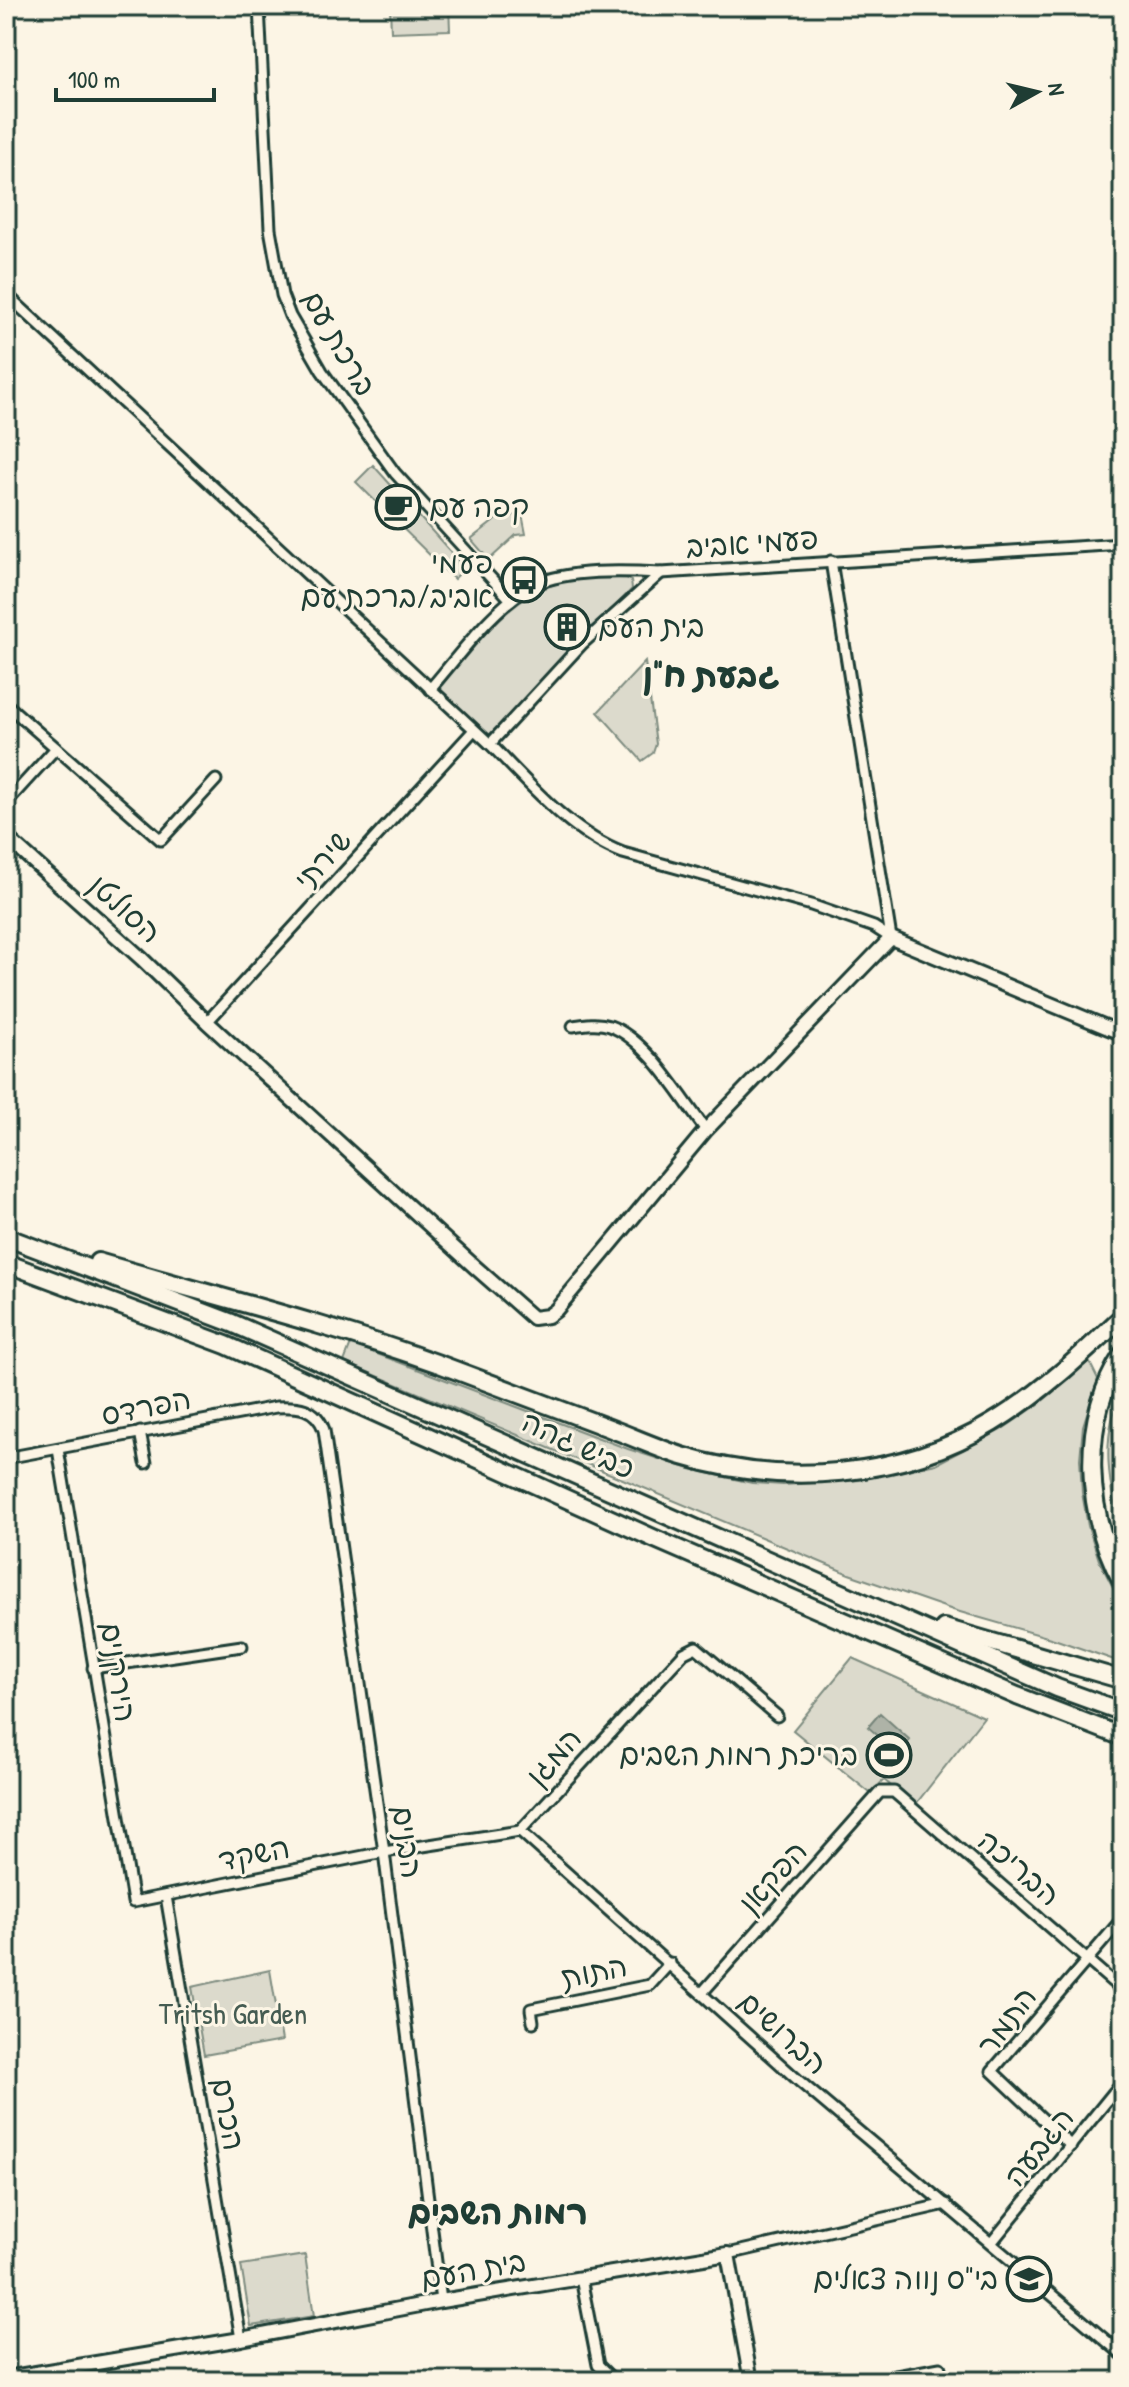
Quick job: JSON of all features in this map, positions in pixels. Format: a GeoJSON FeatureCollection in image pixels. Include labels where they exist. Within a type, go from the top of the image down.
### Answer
{"type":"FeatureCollection","features":[{"type":"Feature","properties":{"kind":"highway"},"geometry":{"type":"LineString","coordinates":[[6,1236],[386,1346],[683,1456],[759,1471],[797,1474],[899,1462],[959,1441],[1017,1407],[1123,1316]]}},
{"type":"Feature","properties":{"kind":"highway","name":"כביש גהה"},"geometry":{"type":"LineString","coordinates":[[6,1236],[232,1323],[1057,1688],[1123,1712]]}},
{"type":"Feature","properties":{"kind":"highway","name":"כביש גהה"},"geometry":{"type":"LineString","coordinates":[[6,1263],[226,1345],[653,1538],[1017,1696],[1123,1737]]}},
{"type":"Feature","properties":{"kind":"highway"},"geometry":{"type":"LineString","coordinates":[[1123,1354],[1113,1369],[1097,1415],[1093,1482],[1103,1539],[1123,1583]]}},
{"type":"Feature","properties":{"kind":"highway"},"geometry":{"type":"LineString","coordinates":[[824,1585],[977,1639],[1123,1680]]}},
{"type":"Feature","properties":{"kind":"street","name":"ברכת עם"},"geometry":{"type":"LineString","coordinates":[[259,6],[270,229],[282,295],[290,316],[322,371],[395,473],[511,600]]}},
{"type":"Feature","properties":{"kind":"street"},"geometry":{"type":"LineString","coordinates":[[6,294],[490,744],[548,802],[596,841],[874,927],[891,938],[1123,1034]]}},
{"type":"Feature","properties":{"kind":"street","name":"פעמי אביב"},"geometry":{"type":"LineString","coordinates":[[430,689],[511,600],[531,587],[558,578],[1123,544]]}},
{"type":"Feature","properties":{"kind":"street"},"geometry":{"type":"LineString","coordinates":[[831,561],[891,938]]}},
{"type":"Feature","properties":{"kind":"street"},"geometry":{"type":"LineString","coordinates":[[490,744],[582,644],[661,573]]}},
{"type":"Feature","properties":{"kind":"street"},"geometry":{"type":"LineString","coordinates":[[6,704],[161,840],[216,780]]}},
{"type":"Feature","properties":{"kind":"street","name":"שירתי"},"geometry":{"type":"LineString","coordinates":[[207,1022],[474,730]]}},
{"type":"Feature","properties":{"kind":"street"},"geometry":{"type":"LineString","coordinates":[[6,803],[56,748]]}},
{"type":"Feature","properties":{"kind":"street","name":"הסולטן"},"geometry":{"type":"LineString","coordinates":[[6,837],[533,1318],[548,1316],[556,1310],[706,1130]]}},
{"type":"Feature","properties":{"kind":"street"},"geometry":{"type":"LineString","coordinates":[[573,1026],[607,1025],[626,1033],[642,1047],[706,1130],[891,938]]}},
{"type":"Feature","properties":{"kind":"street","name":"הפרדס"},"geometry":{"type":"LineString","coordinates":[[6,1458],[276,1407],[297,1406]]}},
{"type":"Feature","properties":{"kind":"street","name":"הבנים"},"geometry":{"type":"LineString","coordinates":[[297,1406],[320,1418],[324,1430],[384,1852],[441,2301]]}},
{"type":"Feature","properties":{"kind":"street"},"geometry":{"type":"LineString","coordinates":[[140,1432],[146,1463]]}},
{"type":"Feature","properties":{"kind":"street","name":"הירקנים"},"geometry":{"type":"LineString","coordinates":[[58,1449],[133,1902]]}},
{"type":"Feature","properties":{"kind":"street"},"geometry":{"type":"LineString","coordinates":[[93,1668],[242,1646]]}},
{"type":"Feature","properties":{"kind":"street","name":"המגן"},"geometry":{"type":"LineString","coordinates":[[520,1831],[684,1653],[696,1647],[777,1716]]}},
{"type":"Feature","properties":{"kind":"street","name":"הבריכה"},"geometry":{"type":"LineString","coordinates":[[880,1792],[894,1792],[1123,1991]]}},
{"type":"Feature","properties":{"kind":"street","name":"הפקאן"},"geometry":{"type":"LineString","coordinates":[[702,1993],[880,1792]]}},
{"type":"Feature","properties":{"kind":"street"},"geometry":{"type":"LineString","coordinates":[[384,1852],[520,1831]]}},
{"type":"Feature","properties":{"kind":"street","name":"הברושים"},"geometry":{"type":"LineString","coordinates":[[520,1831],[799,2081],[1123,2355]]}},
{"type":"Feature","properties":{"kind":"street","name":"השקד"},"geometry":{"type":"LineString","coordinates":[[133,1902],[384,1852]]}},
{"type":"Feature","properties":{"kind":"street","name":"הכרם"},"geometry":{"type":"LineString","coordinates":[[166,1896],[241,2339]]}},
{"type":"Feature","properties":{"kind":"street","name":"התמר"},"geometry":{"type":"LineString","coordinates":[[1071,2146],[992,2071],[1123,1918]]}},
{"type":"Feature","properties":{"kind":"street","name":"התות"},"geometry":{"type":"LineString","coordinates":[[533,2022],[531,2009],[650,1985],[670,1963]]}},
{"type":"Feature","properties":{"kind":"street","name":"הגבעה"},"geometry":{"type":"LineString","coordinates":[[992,2242],[1123,2081]]}},
{"type":"Feature","properties":{"kind":"street","name":"בית העם"},"geometry":{"type":"LineString","coordinates":[[6,2378],[728,2254],[946,2204]]}},
{"type":"Feature","properties":{"kind":"street"},"geometry":{"type":"LineString","coordinates":[[728,2254],[751,2381]]}},
{"type":"Feature","properties":{"kind":"street"},"geometry":{"type":"LineString","coordinates":[[581,2278],[598,2365],[614,2381]]}},
{"type":"Feature","properties":{"kind":"street"},"geometry":{"type":"LineString","coordinates":[[869,2381],[940,2368]]}},
{"type":"Feature","properties":{"kind":"green space"},"geometry":{"type":"Polygon","coordinates":[[[390,6],[449,6],[450,30],[391,32],[390,6]]]}},
{"type":"Feature","properties":{"kind":"green space"},"geometry":{"type":"Polygon","coordinates":[[[373,465],[465,568],[454,579],[356,482],[373,465]]]}},
{"type":"Feature","properties":{"kind":"green space"},"geometry":{"type":"Polygon","coordinates":[[[522,514],[526,534],[516,535],[489,560],[471,539],[498,518],[522,514]]]}},
{"type":"Feature","properties":{"kind":"green space"},"geometry":{"type":"Polygon","coordinates":[[[625,577],[631,581],[632,589],[489,735],[437,687],[498,620],[526,598],[560,583],[625,577]]]}},
{"type":"Feature","properties":{"kind":"green space"},"geometry":{"type":"Polygon","coordinates":[[[645,662],[656,744],[653,753],[642,761],[598,712],[645,662]]]}},
{"type":"Feature","properties":{"kind":"green space"},"geometry":{"type":"Polygon","coordinates":[[[351,1344],[628,1449],[690,1469],[752,1483],[783,1485],[859,1480],[936,1464],[1001,1430],[1039,1404],[1089,1361],[1098,1379],[1083,1426],[1080,1459],[1082,1493],[1099,1560],[1123,1607],[1123,1663],[849,1574],[344,1362],[351,1344]]]}},
{"type":"Feature","properties":{"kind":"green space"},"geometry":{"type":"Polygon","coordinates":[[[1123,1392],[1123,1542],[1111,1485],[1108,1447],[1110,1428],[1123,1392]]]}},
{"type":"Feature","properties":{"kind":"green space","name":"בריכת רמות השבים"},"geometry":{"type":"Polygon","coordinates":[[[852,1658],[984,1717],[915,1805],[884,1780],[870,1793],[793,1730],[852,1658]]]}},
{"type":"Feature","properties":{"kind":"green space","name":"Tritsh Garden"},"geometry":{"type":"Polygon","coordinates":[[[270,1970],[282,2041],[204,2055],[192,1987],[270,1970]]]}},
{"type":"Feature","properties":{"kind":"green space"},"geometry":{"type":"Polygon","coordinates":[[[305,2255],[314,2316],[251,2326],[241,2265],[305,2255]]]}},
{"type":"Feature","properties":{"kind":"shaded area"},"geometry":{"type":"Polygon","coordinates":[[[880,1713],[910,1740],[886,1768],[870,1754],[883,1740],[868,1727],[880,1713]]]}},
{"type":"Feature","properties":{"kind":"place","name":"קפה עם"},"geometry":{"type":"Point","coordinates":[398,507]}},
{"type":"Feature","properties":{"kind":"place","name":"פעמי אביב/ברכת עם"},"geometry":{"type":"Point","coordinates":[524,580]}},
{"type":"Feature","properties":{"kind":"place","name":"בית העם"},"geometry":{"type":"Point","coordinates":[567,627]}},
{"type":"Feature","properties":{"kind":"place","name":"בריכת רמות השבים"},"geometry":{"type":"Point","coordinates":[889,1755]}},
{"type":"Feature","properties":{"kind":"place","name":"בי\"ס נווה צאלים"},"geometry":{"type":"Point","coordinates":[1029,2279]}},
{"type":"Feature","properties":{"kind":"district","name":"גבעת ח\"ן"},"geometry":{"type":"Point","coordinates":[711,675]}},
{"type":"Feature","properties":{"kind":"district","name":"רמות השבים"},"geometry":{"type":"Point","coordinates":[498,2212]}}]}
